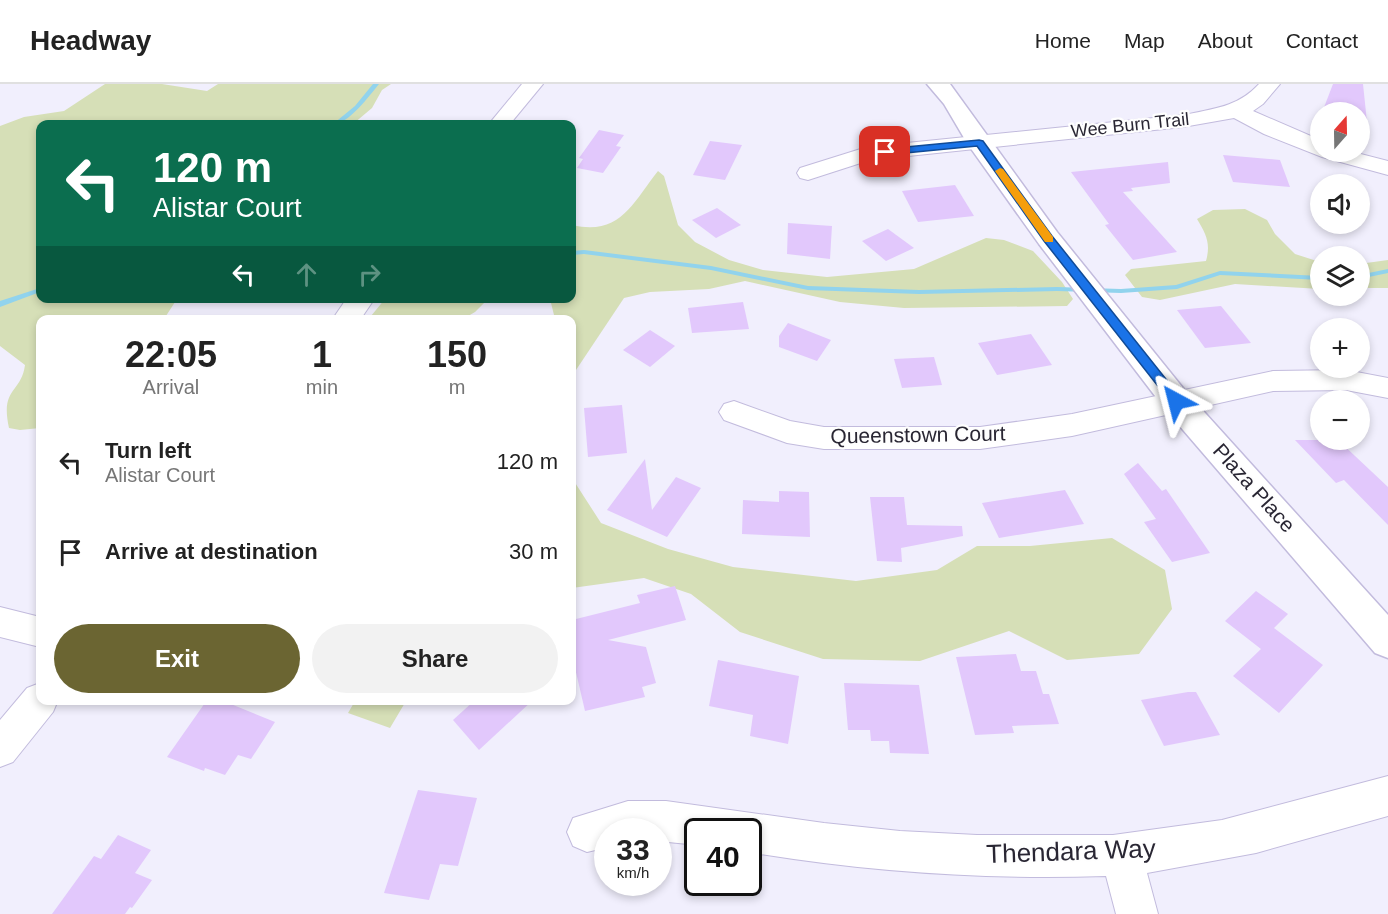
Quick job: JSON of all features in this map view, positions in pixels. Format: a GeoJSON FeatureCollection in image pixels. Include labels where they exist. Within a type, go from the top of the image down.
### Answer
{"type":"FeatureCollection","features":[{"type":"Feature","properties":{"kind":"street"},"geometry":{"type":"LineString","coordinates":[[502,120],[533,84]]}},
{"type":"Feature","properties":{"kind":"street","name":"Wee Burn Trail"},"geometry":{"type":"LineString","coordinates":[[808,173],[867,154],[1183,121],[1237,111],[1256,100],[1270,84]]}},
{"type":"Feature","properties":{"kind":"street","name":"Plaza Place"},"geometry":{"type":"LineString","coordinates":[[946,90],[979,143],[1048,238],[1176,401],[1388,641]]}},
{"type":"Feature","properties":{"kind":"street"},"geometry":{"type":"LineString","coordinates":[[1237,111],[1272,129],[1310,144]]}},
{"type":"Feature","properties":{"kind":"street"},"geometry":{"type":"LineString","coordinates":[[1366,162],[1388,168]]}},
{"type":"Feature","properties":{"kind":"street"},"geometry":{"type":"LineString","coordinates":[[349,315],[358,303]]}},
{"type":"Feature","properties":{"kind":"street","name":"Queenstown Court"},"geometry":{"type":"LineString","coordinates":[[734,412],[787,432],[824,438],[907,440],[980,438],[1025,432],[1273,381],[1346,380],[1388,388]]}},
{"type":"Feature","properties":{"kind":"street"},"geometry":{"type":"LineString","coordinates":[[0,622],[36,631]]}},
{"type":"Feature","properties":{"kind":"street"},"geometry":{"type":"LineString","coordinates":[[0,748],[36,705]]}},
{"type":"Feature","properties":{"kind":"street","name":"Thendara Way"},"geometry":{"type":"LineString","coordinates":[[762,834],[912,852],[1007,856],[1121,855],[1266,831],[1388,796]]}},
{"type":"Feature","properties":{"kind":"street"},"geometry":{"type":"LineString","coordinates":[[587,832],[628,821],[684,823]]}},
{"type":"Feature","properties":{"kind":"street"},"geometry":{"type":"LineString","coordinates":[[1121,855],[1137,914]]}},
{"type":"Feature","properties":{"kind":"green space"},"geometry":{"type":"Polygon","coordinates":[[[105,84],[162,84],[207,91],[218,84],[391,84],[382,90],[372,108],[358,120],[36,120],[36,303],[174,303],[167,315],[36,315],[36,428],[20,430],[9,428],[7,405],[20,381],[25,365],[0,346],[0,126],[24,117],[64,111],[105,84]]]}},
{"type":"Feature","properties":{"kind":"green space"},"geometry":{"type":"Polygon","coordinates":[[[658,171],[664,176],[678,225],[695,242],[729,260],[763,270],[827,277],[914,269],[986,238],[1004,240],[1033,251],[1062,282],[1073,299],[1067,306],[904,308],[840,302],[745,281],[709,289],[650,292],[624,298],[576,370],[576,315],[554,315],[551,303],[576,303],[576,226],[602,226],[623,214],[658,171]]]}},
{"type":"Feature","properties":{"kind":"green space"},"geometry":{"type":"Polygon","coordinates":[[[1245,209],[1267,220],[1275,234],[1295,254],[1310,259],[1310,288],[1235,284],[1160,300],[1142,297],[1125,275],[1131,269],[1206,261],[1207,239],[1197,219],[1213,210],[1245,209]]]}},
{"type":"Feature","properties":{"kind":"green space"},"geometry":{"type":"Polygon","coordinates":[[[1388,260],[1388,288],[1370,288],[1370,262],[1388,260]]]}},
{"type":"Feature","properties":{"kind":"green space"},"geometry":{"type":"Polygon","coordinates":[[[382,303],[484,303],[470,315],[372,315],[382,303]]]}},
{"type":"Feature","properties":{"kind":"green space"},"geometry":{"type":"Polygon","coordinates":[[[576,484],[601,523],[668,549],[733,567],[856,581],[937,570],[977,546],[1030,546],[1112,538],[1165,570],[1172,609],[1139,654],[1067,660],[1009,631],[920,661],[823,659],[740,632],[691,594],[644,578],[576,587],[576,484]]]}},
{"type":"Feature","properties":{"kind":"green space"},"geometry":{"type":"Polygon","coordinates":[[[353,705],[404,705],[390,728],[348,713],[353,705]]]}},
{"type":"Feature","properties":{"kind":"building"},"geometry":{"type":"Polygon","coordinates":[[[1333,84],[1363,84],[1365,102],[1326,102],[1333,84]]]}},
{"type":"Feature","properties":{"kind":"building"},"geometry":{"type":"Polygon","coordinates":[[[599,130],[624,135],[616,146],[621,147],[603,173],[577,168],[583,159],[579,158],[599,130]]]}},
{"type":"Feature","properties":{"kind":"building"},"geometry":{"type":"Polygon","coordinates":[[[710,141],[742,145],[725,180],[693,175],[710,141]]]}},
{"type":"Feature","properties":{"kind":"building"},"geometry":{"type":"Polygon","coordinates":[[[1223,155],[1280,160],[1290,187],[1233,182],[1223,155]]]}},
{"type":"Feature","properties":{"kind":"building"},"geometry":{"type":"Polygon","coordinates":[[[1168,162],[1170,183],[1131,188],[1133,191],[1123,192],[1177,252],[1133,260],[1105,225],[1109,224],[1071,172],[1168,162]]]}},
{"type":"Feature","properties":{"kind":"building"},"geometry":{"type":"Polygon","coordinates":[[[955,185],[974,216],[918,222],[902,191],[955,185]]]}},
{"type":"Feature","properties":{"kind":"building"},"geometry":{"type":"Polygon","coordinates":[[[717,208],[741,225],[716,238],[692,220],[717,208]]]}},
{"type":"Feature","properties":{"kind":"building"},"geometry":{"type":"Polygon","coordinates":[[[788,223],[832,226],[830,259],[787,254],[788,223]]]}},
{"type":"Feature","properties":{"kind":"building"},"geometry":{"type":"Polygon","coordinates":[[[888,229],[914,248],[886,261],[862,241],[888,229]]]}},
{"type":"Feature","properties":{"kind":"building"},"geometry":{"type":"Polygon","coordinates":[[[743,302],[749,329],[692,333],[688,308],[743,302]]]}},
{"type":"Feature","properties":{"kind":"building"},"geometry":{"type":"Polygon","coordinates":[[[1221,306],[1251,343],[1205,348],[1177,310],[1221,306]]]}},
{"type":"Feature","properties":{"kind":"building"},"geometry":{"type":"Polygon","coordinates":[[[788,323],[831,340],[817,361],[779,347],[779,336],[788,323]]]}},
{"type":"Feature","properties":{"kind":"building"},"geometry":{"type":"Polygon","coordinates":[[[650,330],[675,346],[650,367],[623,350],[650,330]]]}},
{"type":"Feature","properties":{"kind":"building"},"geometry":{"type":"Polygon","coordinates":[[[1031,334],[1052,365],[997,375],[978,343],[1031,334]]]}},
{"type":"Feature","properties":{"kind":"building"},"geometry":{"type":"Polygon","coordinates":[[[934,357],[942,385],[902,388],[894,359],[934,357]]]}},
{"type":"Feature","properties":{"kind":"building"},"geometry":{"type":"Polygon","coordinates":[[[622,405],[627,453],[588,457],[584,408],[622,405]]]}},
{"type":"Feature","properties":{"kind":"building"},"geometry":{"type":"Polygon","coordinates":[[[1295,440],[1310,440],[1310,450],[1349,450],[1388,487],[1388,525],[1344,480],[1336,483],[1295,440]]]}},
{"type":"Feature","properties":{"kind":"building"},"geometry":{"type":"Polygon","coordinates":[[[645,459],[652,510],[676,477],[701,488],[667,537],[607,510],[645,459]]]}},
{"type":"Feature","properties":{"kind":"building"},"geometry":{"type":"Polygon","coordinates":[[[1138,463],[1162,491],[1166,489],[1210,553],[1172,562],[1144,522],[1156,519],[1124,474],[1138,463]]]}},
{"type":"Feature","properties":{"kind":"building"},"geometry":{"type":"Polygon","coordinates":[[[1065,490],[1084,524],[999,538],[982,503],[1065,490]]]}},
{"type":"Feature","properties":{"kind":"building"},"geometry":{"type":"Polygon","coordinates":[[[779,491],[809,492],[810,537],[742,534],[743,500],[779,502],[779,491]]]}},
{"type":"Feature","properties":{"kind":"building"},"geometry":{"type":"Polygon","coordinates":[[[870,497],[904,497],[907,525],[962,526],[963,536],[901,548],[902,562],[877,561],[870,497]]]}},
{"type":"Feature","properties":{"kind":"building"},"geometry":{"type":"Polygon","coordinates":[[[675,586],[686,620],[608,640],[646,647],[656,683],[642,687],[645,697],[585,711],[576,672],[576,619],[640,603],[637,595],[675,586]]]}},
{"type":"Feature","properties":{"kind":"building"},"geometry":{"type":"Polygon","coordinates":[[[1256,591],[1288,614],[1274,628],[1323,665],[1279,713],[1233,676],[1261,649],[1225,621],[1256,591]]]}},
{"type":"Feature","properties":{"kind":"building"},"geometry":{"type":"Polygon","coordinates":[[[1016,654],[1021,671],[1036,671],[1043,694],[1049,694],[1059,724],[1012,726],[1014,733],[975,735],[956,657],[1016,654]]]}},
{"type":"Feature","properties":{"kind":"building"},"geometry":{"type":"Polygon","coordinates":[[[718,660],[799,676],[788,744],[750,736],[753,715],[709,706],[718,660]]]}},
{"type":"Feature","properties":{"kind":"building"},"geometry":{"type":"Polygon","coordinates":[[[844,683],[919,685],[929,754],[890,753],[889,741],[871,741],[870,730],[848,730],[844,683]]]}},
{"type":"Feature","properties":{"kind":"building"},"geometry":{"type":"Polygon","coordinates":[[[1196,692],[1220,735],[1164,746],[1141,700],[1196,692]]]}},
{"type":"Feature","properties":{"kind":"building"},"geometry":{"type":"Polygon","coordinates":[[[203,705],[233,705],[275,722],[251,759],[238,755],[225,775],[205,768],[204,771],[167,757],[203,705]]]}},
{"type":"Feature","properties":{"kind":"building"},"geometry":{"type":"Polygon","coordinates":[[[470,705],[528,705],[479,750],[453,720],[470,705]]]}},
{"type":"Feature","properties":{"kind":"building"},"geometry":{"type":"Polygon","coordinates":[[[418,790],[477,798],[458,866],[440,864],[429,900],[384,893],[418,790]]]}},
{"type":"Feature","properties":{"kind":"building"},"geometry":{"type":"Polygon","coordinates":[[[118,835],[151,850],[135,873],[152,880],[132,908],[130,907],[125,914],[52,914],[94,856],[101,859],[118,835]]]}},
{"type":"Feature","properties":{"kind":"waterway"},"geometry":{"type":"LineString","coordinates":[[341,120],[357,107],[376,84]]}},
{"type":"Feature","properties":{"kind":"waterway"},"geometry":{"type":"LineString","coordinates":[[576,253],[711,268],[808,288],[919,292],[1057,289],[1121,291],[1177,287],[1220,273],[1310,278]]}},
{"type":"Feature","properties":{"kind":"waterway"},"geometry":{"type":"LineString","coordinates":[[1370,275],[1388,271]]}},
{"type":"Feature","properties":{"kind":"waterway"},"geometry":{"type":"LineString","coordinates":[[0,304],[36,291]]}},
{"type":"Feature","properties":{"kind":"slow traffic"},"geometry":{"type":"LineString","coordinates":[[1000,171],[1049,239]]}},
{"type":"Feature","properties":{"kind":"route"},"geometry":{"type":"LineString","coordinates":[[885,152],[979,143],[1048,238],[1176,401]]}}]}
